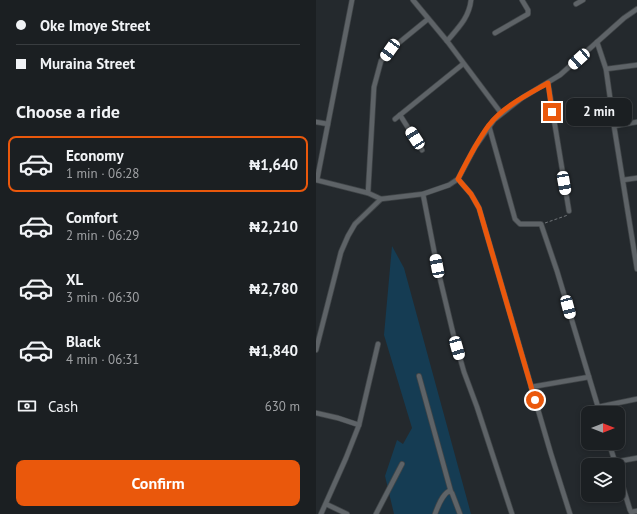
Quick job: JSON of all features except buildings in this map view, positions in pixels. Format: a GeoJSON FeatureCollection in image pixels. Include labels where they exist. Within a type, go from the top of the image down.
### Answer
{"type":"FeatureCollection","features":[{"type":"Feature","properties":{"kind":"street"},"geometry":{"type":"LineString","coordinates":[[352,0],[316,180],[368,193],[381,199],[423,194],[449,185],[458,179],[489,126],[501,113],[522,98],[560,75],[624,18],[637,9]]}},
{"type":"Feature","properties":{"kind":"street"},"geometry":{"type":"LineString","coordinates":[[413,0],[447,41],[501,113]]}},
{"type":"Feature","properties":{"kind":"street"},"geometry":{"type":"LineString","coordinates":[[447,41],[468,14],[471,0]]}},
{"type":"Feature","properties":{"kind":"street"},"geometry":{"type":"LineString","coordinates":[[495,33],[528,14],[528,10],[522,0]]}},
{"type":"Feature","properties":{"kind":"street"},"geometry":{"type":"LineString","coordinates":[[576,4],[583,0]]}},
{"type":"Feature","properties":{"kind":"street"},"geometry":{"type":"LineString","coordinates":[[368,193],[374,87],[381,61],[390,50],[428,18]]}},
{"type":"Feature","properties":{"kind":"street"},"geometry":{"type":"LineString","coordinates":[[597,42],[606,69],[637,269]]}},
{"type":"Feature","properties":{"kind":"street"},"geometry":{"type":"LineString","coordinates":[[395,119],[463,64]]}},
{"type":"Feature","properties":{"kind":"street"},"geometry":{"type":"LineString","coordinates":[[606,69],[637,65]]}},
{"type":"Feature","properties":{"kind":"street"},"geometry":{"type":"LineString","coordinates":[[548,83],[569,211]]}},
{"type":"Feature","properties":{"kind":"street"},"geometry":{"type":"LineString","coordinates":[[400,115],[422,150]]}},
{"type":"Feature","properties":{"kind":"street"},"geometry":{"type":"LineString","coordinates":[[316,122],[328,124]]}},
{"type":"Feature","properties":{"kind":"street"},"geometry":{"type":"LineString","coordinates":[[614,126],[637,122]]}},
{"type":"Feature","properties":{"kind":"street"},"geometry":{"type":"LineString","coordinates":[[489,126],[515,219],[520,224],[540,224],[557,271],[598,406]]}},
{"type":"Feature","properties":{"kind":"street"},"geometry":{"type":"LineString","coordinates":[[623,180],[637,178]]}},
{"type":"Feature","properties":{"kind":"street"},"geometry":{"type":"LineString","coordinates":[[458,179],[471,194],[479,208],[570,514]]}},
{"type":"Feature","properties":{"kind":"street"},"geometry":{"type":"LineString","coordinates":[[423,194],[437,266],[454,337],[464,372],[512,514]]}},
{"type":"Feature","properties":{"kind":"street"},"geometry":{"type":"LineString","coordinates":[[316,350],[343,247],[355,224],[381,199]]}},
{"type":"Feature","properties":{"kind":"street"},"geometry":{"type":"LineString","coordinates":[[631,234],[637,234]]}},
{"type":"Feature","properties":{"kind":"street"},"geometry":{"type":"LineString","coordinates":[[321,514],[359,425],[378,344]]}},
{"type":"Feature","properties":{"kind":"street"},"geometry":{"type":"LineString","coordinates":[[419,376],[451,492],[460,514]]}},
{"type":"Feature","properties":{"kind":"street"},"geometry":{"type":"LineString","coordinates":[[531,387],[589,377]]}},
{"type":"Feature","properties":{"kind":"street"},"geometry":{"type":"LineString","coordinates":[[603,406],[637,399]]}},
{"type":"Feature","properties":{"kind":"street"},"geometry":{"type":"LineString","coordinates":[[316,413],[359,425]]}},
{"type":"Feature","properties":{"kind":"street"},"geometry":{"type":"LineString","coordinates":[[625,461],[637,458]]}},
{"type":"Feature","properties":{"kind":"street"},"geometry":{"type":"LineString","coordinates":[[376,514],[402,464]]}},
{"type":"Feature","properties":{"kind":"street"},"geometry":{"type":"LineString","coordinates":[[435,514],[448,491],[451,492]]}},
{"type":"Feature","properties":{"kind":"street"},"geometry":{"type":"LineString","coordinates":[[625,495],[631,513],[637,511]]}},
{"type":"Feature","properties":{"kind":"street"},"geometry":{"type":"LineString","coordinates":[[326,504],[347,514]]}},
{"type":"Feature","properties":{"kind":"path"},"geometry":{"type":"LineString","coordinates":[[540,224],[567,216],[569,211]]}},
{"type":"Feature","properties":{"kind":"shaded area"},"geometry":{"type":"Polygon","coordinates":[[[392,246],[404,268],[471,514],[394,514],[385,476],[397,440],[403,444],[412,428],[384,335],[392,246]]]}},
{"type":"Feature","properties":{"kind":"route"},"geometry":{"type":"LineString","coordinates":[[535,400],[479,208],[471,194],[458,179],[475,147],[494,120],[522,98],[548,83],[552,112]]}}]}
